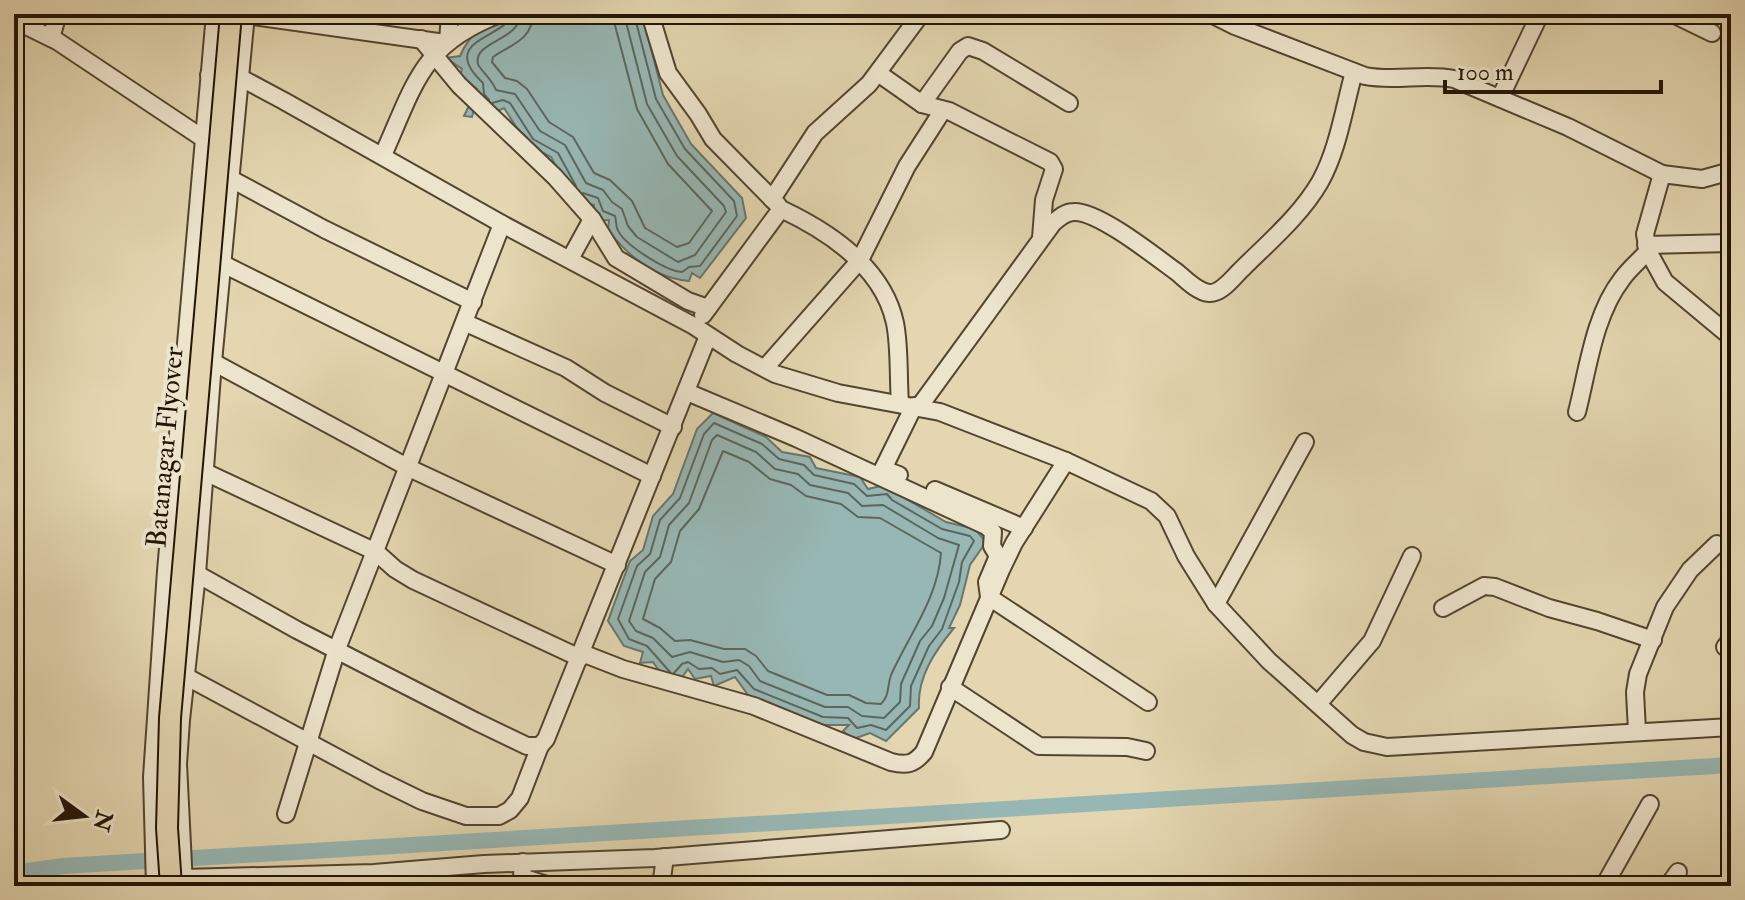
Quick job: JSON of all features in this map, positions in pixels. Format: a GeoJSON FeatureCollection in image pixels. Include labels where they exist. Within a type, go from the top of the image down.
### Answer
{"type":"FeatureCollection","features":[{"type":"Feature","properties":{"kind":"main road","name":"Batanagar Flyover"},"geometry":{"type":"LineString","coordinates":[[180,881],[167,828],[170,718],[231,14]]}},
{"type":"Feature","properties":{"kind":"street"},"geometry":{"type":"LineString","coordinates":[[51,38],[58,14]]}},
{"type":"Feature","properties":{"kind":"street"},"geometry":{"type":"LineString","coordinates":[[155,886],[152,777],[166,571],[215,14]]}},
{"type":"Feature","properties":{"kind":"street"},"geometry":{"type":"LineString","coordinates":[[442,46],[421,39],[246,14],[178,764],[180,881],[665,857],[1001,830]]}},
{"type":"Feature","properties":{"kind":"street"},"geometry":{"type":"LineString","coordinates":[[450,14],[442,46],[459,85],[555,177],[592,219],[616,258],[688,301],[708,308]]}},
{"type":"Feature","properties":{"kind":"street"},"geometry":{"type":"LineString","coordinates":[[383,155],[422,71],[442,46],[479,22],[500,14]]}},
{"type":"Feature","properties":{"kind":"street"},"geometry":{"type":"LineString","coordinates":[[650,14],[668,73],[713,139],[776,204],[830,236],[860,260],[892,310],[911,405]]}},
{"type":"Feature","properties":{"kind":"street"},"geometry":{"type":"LineString","coordinates":[[185,676],[422,801],[447,811],[485,818],[510,810],[520,798],[540,746],[546,739],[687,392],[708,308],[776,204],[815,133],[878,73],[921,14]]}},
{"type":"Feature","properties":{"kind":"street"},"geometry":{"type":"LineString","coordinates":[[1211,14],[1354,72],[1381,79],[1446,78],[1568,127],[1662,174],[1702,179],[1731,171]]}},
{"type":"Feature","properties":{"kind":"street"},"geometry":{"type":"LineString","coordinates":[[1500,98],[1540,14]]}},
{"type":"Feature","properties":{"kind":"street"},"geometry":{"type":"LineString","coordinates":[[1673,14],[1712,33]]}},
{"type":"Feature","properties":{"kind":"street"},"geometry":{"type":"LineString","coordinates":[[14,20],[51,38],[204,139],[235,140]]}},
{"type":"Feature","properties":{"kind":"street"},"geometry":{"type":"LineString","coordinates":[[922,104],[960,51],[968,46],[983,51],[1069,103]]}},
{"type":"Feature","properties":{"kind":"street"},"geometry":{"type":"LineString","coordinates":[[1024,528],[883,469],[911,405],[1053,223],[1063,215],[1083,213],[1142,246],[1203,291],[1215,292],[1272,240],[1320,182],[1329,162],[1354,72]]}},
{"type":"Feature","properties":{"kind":"street"},"geometry":{"type":"LineString","coordinates":[[878,73],[922,104],[981,126],[1053,165],[1044,200],[1041,240]]}},
{"type":"Feature","properties":{"kind":"street"},"geometry":{"type":"LineString","coordinates":[[209,75],[241,78],[765,368],[838,393],[940,412],[1066,461],[1151,501],[1167,516],[1186,556],[1216,604],[1269,661],[1352,735],[1364,742],[1387,747],[1731,727]]}},
{"type":"Feature","properties":{"kind":"street"},"geometry":{"type":"LineString","coordinates":[[765,368],[860,260],[907,166],[943,110]]}},
{"type":"Feature","properties":{"kind":"street"},"geometry":{"type":"LineString","coordinates":[[1662,174],[1645,234],[1647,248],[1665,282],[1731,337]]}},
{"type":"Feature","properties":{"kind":"street"},"geometry":{"type":"LineString","coordinates":[[231,179],[324,229],[473,302]]}},
{"type":"Feature","properties":{"kind":"street"},"geometry":{"type":"LineString","coordinates":[[570,259],[592,219]]}},
{"type":"Feature","properties":{"kind":"street"},"geometry":{"type":"LineString","coordinates":[[286,814],[337,649],[502,224]]}},
{"type":"Feature","properties":{"kind":"street"},"geometry":{"type":"LineString","coordinates":[[1577,412],[1609,300],[1647,248],[1731,243]]}},
{"type":"Feature","properties":{"kind":"street"},"geometry":{"type":"LineString","coordinates":[[223,264],[652,476]]}},
{"type":"Feature","properties":{"kind":"street"},"geometry":{"type":"LineString","coordinates":[[466,323],[566,368],[605,393],[673,427]]}},
{"type":"Feature","properties":{"kind":"street"},"geometry":{"type":"LineString","coordinates":[[213,362],[409,468],[617,565]]}},
{"type":"Feature","properties":{"kind":"street"},"geometry":{"type":"LineString","coordinates":[[687,392],[796,438],[990,529],[993,532],[992,546],[998,556],[987,582],[989,597],[1148,702]]}},
{"type":"Feature","properties":{"kind":"street"},"geometry":{"type":"LineString","coordinates":[[1216,604],[1305,442]]}},
{"type":"Feature","properties":{"kind":"street"},"geometry":{"type":"LineString","coordinates":[[205,472],[376,552],[413,580],[581,656],[754,706],[905,765],[916,761],[924,752],[989,597],[1024,528],[1066,461]]}},
{"type":"Feature","properties":{"kind":"street"},"geometry":{"type":"LineString","coordinates":[[1637,731],[1636,683],[1673,593],[1690,570],[1717,544]]}},
{"type":"Feature","properties":{"kind":"street"},"geometry":{"type":"LineString","coordinates":[[1318,704],[1372,641],[1412,556]]}},
{"type":"Feature","properties":{"kind":"street"},"geometry":{"type":"LineString","coordinates":[[197,574],[297,630],[514,740],[527,746],[540,746]]}},
{"type":"Feature","properties":{"kind":"street"},"geometry":{"type":"LineString","coordinates":[[1443,608],[1484,586],[1495,587],[1549,608],[1653,640]]}},
{"type":"Feature","properties":{"kind":"street"},"geometry":{"type":"LineString","coordinates":[[950,687],[1039,746],[1127,747],[1146,751]]}},
{"type":"Feature","properties":{"kind":"street"},"geometry":{"type":"LineString","coordinates":[[1604,886],[1650,804]]}},
{"type":"Feature","properties":{"kind":"street"},"geometry":{"type":"LineString","coordinates":[[661,886],[665,857]]}},
{"type":"Feature","properties":{"kind":"street"},"geometry":{"type":"LineString","coordinates":[[523,862],[522,877],[550,886]]}},
{"type":"Feature","properties":{"kind":"street"},"geometry":{"type":"LineString","coordinates":[[1668,886],[1678,872]]}},
{"type":"Feature","properties":{"kind":"water"},"geometry":{"type":"Polygon","coordinates":[[[513,14],[641,14],[643,19],[650,20],[646,29],[663,95],[691,144],[742,198],[746,218],[700,278],[692,273],[689,281],[677,279],[633,257],[608,230],[609,220],[595,221],[594,205],[575,200],[551,157],[528,145],[504,108],[491,114],[477,98],[472,117],[464,116],[477,89],[469,82],[455,92],[462,69],[446,58],[460,56],[469,40],[481,29],[513,14]]]}},
{"type":"Feature","properties":{"kind":"water"},"geometry":{"type":"Polygon","coordinates":[[[713,413],[766,437],[782,452],[810,457],[816,468],[860,477],[868,489],[893,483],[896,493],[946,522],[975,529],[986,542],[970,565],[960,605],[949,628],[954,628],[924,675],[919,708],[886,741],[870,733],[853,739],[843,731],[849,725],[822,725],[748,695],[735,677],[714,686],[711,676],[695,679],[688,669],[678,683],[667,682],[653,662],[640,663],[643,652],[624,646],[608,621],[630,561],[643,550],[653,516],[673,494],[697,429],[713,413]]]}},
{"type":"Feature","properties":{"kind":"waterway"},"geometry":{"type":"LineString","coordinates":[[14,873],[63,866],[1731,765]]}}]}
